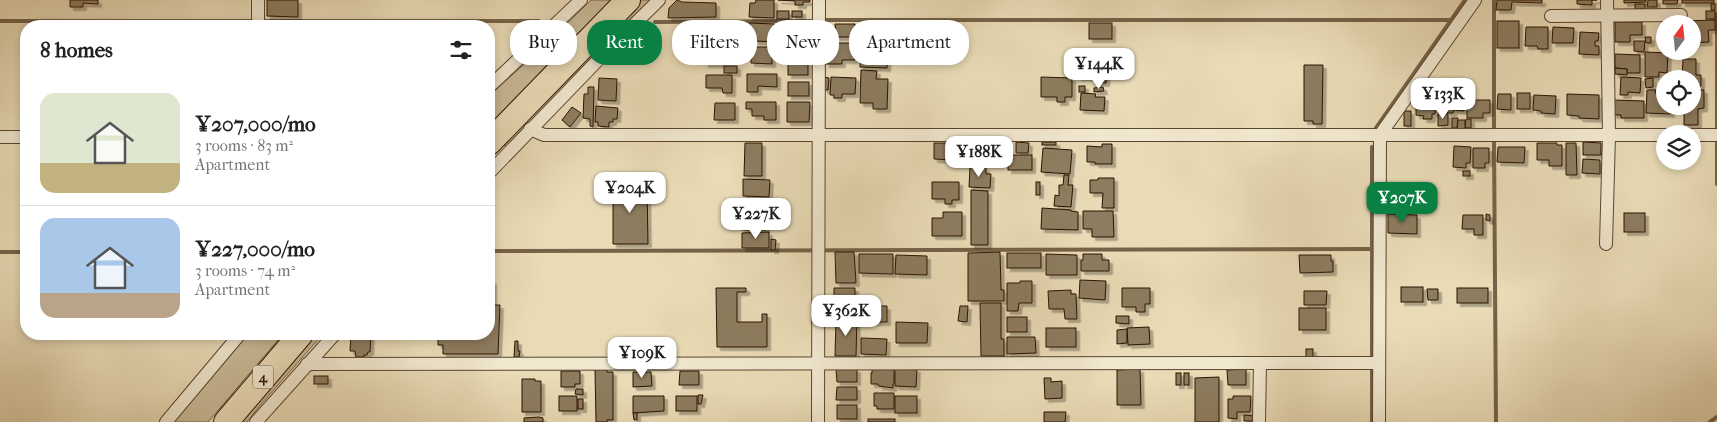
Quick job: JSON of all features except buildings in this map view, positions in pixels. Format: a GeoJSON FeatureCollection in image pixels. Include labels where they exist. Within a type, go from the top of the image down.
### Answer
{"type":"FeatureCollection","features":[{"type":"Feature","properties":{"kind":"highway"},"geometry":{"type":"LineString","coordinates":[[498,149],[628,0]]}},
{"type":"Feature","properties":{"kind":"highway","name":"4"},"geometry":{"type":"LineString","coordinates":[[226,422],[296,340]]}},
{"type":"Feature","properties":{"kind":"street"},"geometry":{"type":"LineString","coordinates":[[258,0],[258,20]]}},
{"type":"Feature","properties":{"kind":"street"},"geometry":{"type":"LineString","coordinates":[[495,81],[581,0]]}},
{"type":"Feature","properties":{"kind":"street"},"geometry":{"type":"LineString","coordinates":[[498,149],[530,130],[659,0]]}},
{"type":"Feature","properties":{"kind":"street"},"geometry":{"type":"LineString","coordinates":[[818,422],[819,0]]}},
{"type":"Feature","properties":{"kind":"street"},"geometry":{"type":"LineString","coordinates":[[1379,422],[1380,135],[1475,0]]}},
{"type":"Feature","properties":{"kind":"street"},"geometry":{"type":"LineString","coordinates":[[1606,244],[1609,135],[1607,0]]}},
{"type":"Feature","properties":{"kind":"street"},"geometry":{"type":"LineString","coordinates":[[1551,16],[1656,15]]}},
{"type":"Feature","properties":{"kind":"street"},"geometry":{"type":"LineString","coordinates":[[530,130],[544,135],[1656,135]]}},
{"type":"Feature","properties":{"kind":"street"},"geometry":{"type":"LineString","coordinates":[[1701,135],[1717,135]]}},
{"type":"Feature","properties":{"kind":"street"},"geometry":{"type":"LineString","coordinates":[[0,137],[20,137]]}},
{"type":"Feature","properties":{"kind":"street"},"geometry":{"type":"LineString","coordinates":[[166,422],[235,340]]}},
{"type":"Feature","properties":{"kind":"street"},"geometry":{"type":"LineString","coordinates":[[256,422],[330,340]]}},
{"type":"Feature","properties":{"kind":"street"},"geometry":{"type":"LineString","coordinates":[[1259,422],[1260,363]]}},
{"type":"Feature","properties":{"kind":"street"},"geometry":{"type":"LineString","coordinates":[[307,364],[1379,363]]}},
{"type":"Feature","properties":{"kind":"shaded area"},"geometry":{"type":"Polygon","coordinates":[[[591,0],[613,0],[593,20],[587,20],[587,27],[577,37],[577,20],[571,20],[591,0]]]}},
{"type":"Feature","properties":{"kind":"shaded area"},"geometry":{"type":"Polygon","coordinates":[[[641,0],[650,0],[630,20],[622,20],[641,0]]]}},
{"type":"Feature","properties":{"kind":"shaded area"},"geometry":{"type":"Polygon","coordinates":[[[587,56],[587,63],[507,146],[501,145],[587,56]]]}},
{"type":"Feature","properties":{"kind":"shaded area"},"geometry":{"type":"Polygon","coordinates":[[[523,65],[550,65],[495,121],[495,91],[523,65]]]}},
{"type":"Feature","properties":{"kind":"shaded area"},"geometry":{"type":"Polygon","coordinates":[[[242,340],[278,340],[208,422],[174,422],[242,340]]]}},
{"type":"Feature","properties":{"kind":"shaded area"},"geometry":{"type":"Polygon","coordinates":[[[310,340],[318,340],[247,422],[238,422],[310,340]]]}},
{"type":"Feature","properties":{"kind":"waterway"},"geometry":{"type":"LineString","coordinates":[[1376,128],[1465,0]]}},
{"type":"Feature","properties":{"kind":"waterway"},"geometry":{"type":"LineString","coordinates":[[1494,0],[1494,129]]}},
{"type":"Feature","properties":{"kind":"waterway"},"geometry":{"type":"LineString","coordinates":[[1717,14],[1717,184]]}},
{"type":"Feature","properties":{"kind":"waterway"},"geometry":{"type":"LineString","coordinates":[[839,20],[1452,20]]}},
{"type":"Feature","properties":{"kind":"waterway"},"geometry":{"type":"LineString","coordinates":[[0,21],[20,21]]}},
{"type":"Feature","properties":{"kind":"waterway"},"geometry":{"type":"LineString","coordinates":[[495,21],[510,21]]}},
{"type":"Feature","properties":{"kind":"waterway"},"geometry":{"type":"LineString","coordinates":[[662,22],[767,21]]}},
{"type":"Feature","properties":{"kind":"waterway"},"geometry":{"type":"LineString","coordinates":[[1494,141],[1496,422]]}},
{"type":"Feature","properties":{"kind":"waterway"},"geometry":{"type":"LineString","coordinates":[[1372,147],[1372,422]]}},
{"type":"Feature","properties":{"kind":"waterway"},"geometry":{"type":"LineString","coordinates":[[495,251],[1372,249]]}},
{"type":"Feature","properties":{"kind":"waterway"},"geometry":{"type":"LineString","coordinates":[[0,252],[20,252]]}},
{"type":"Feature","properties":{"kind":"waterway"},"geometry":{"type":"LineString","coordinates":[[1710,422],[1717,417]]}}]}
